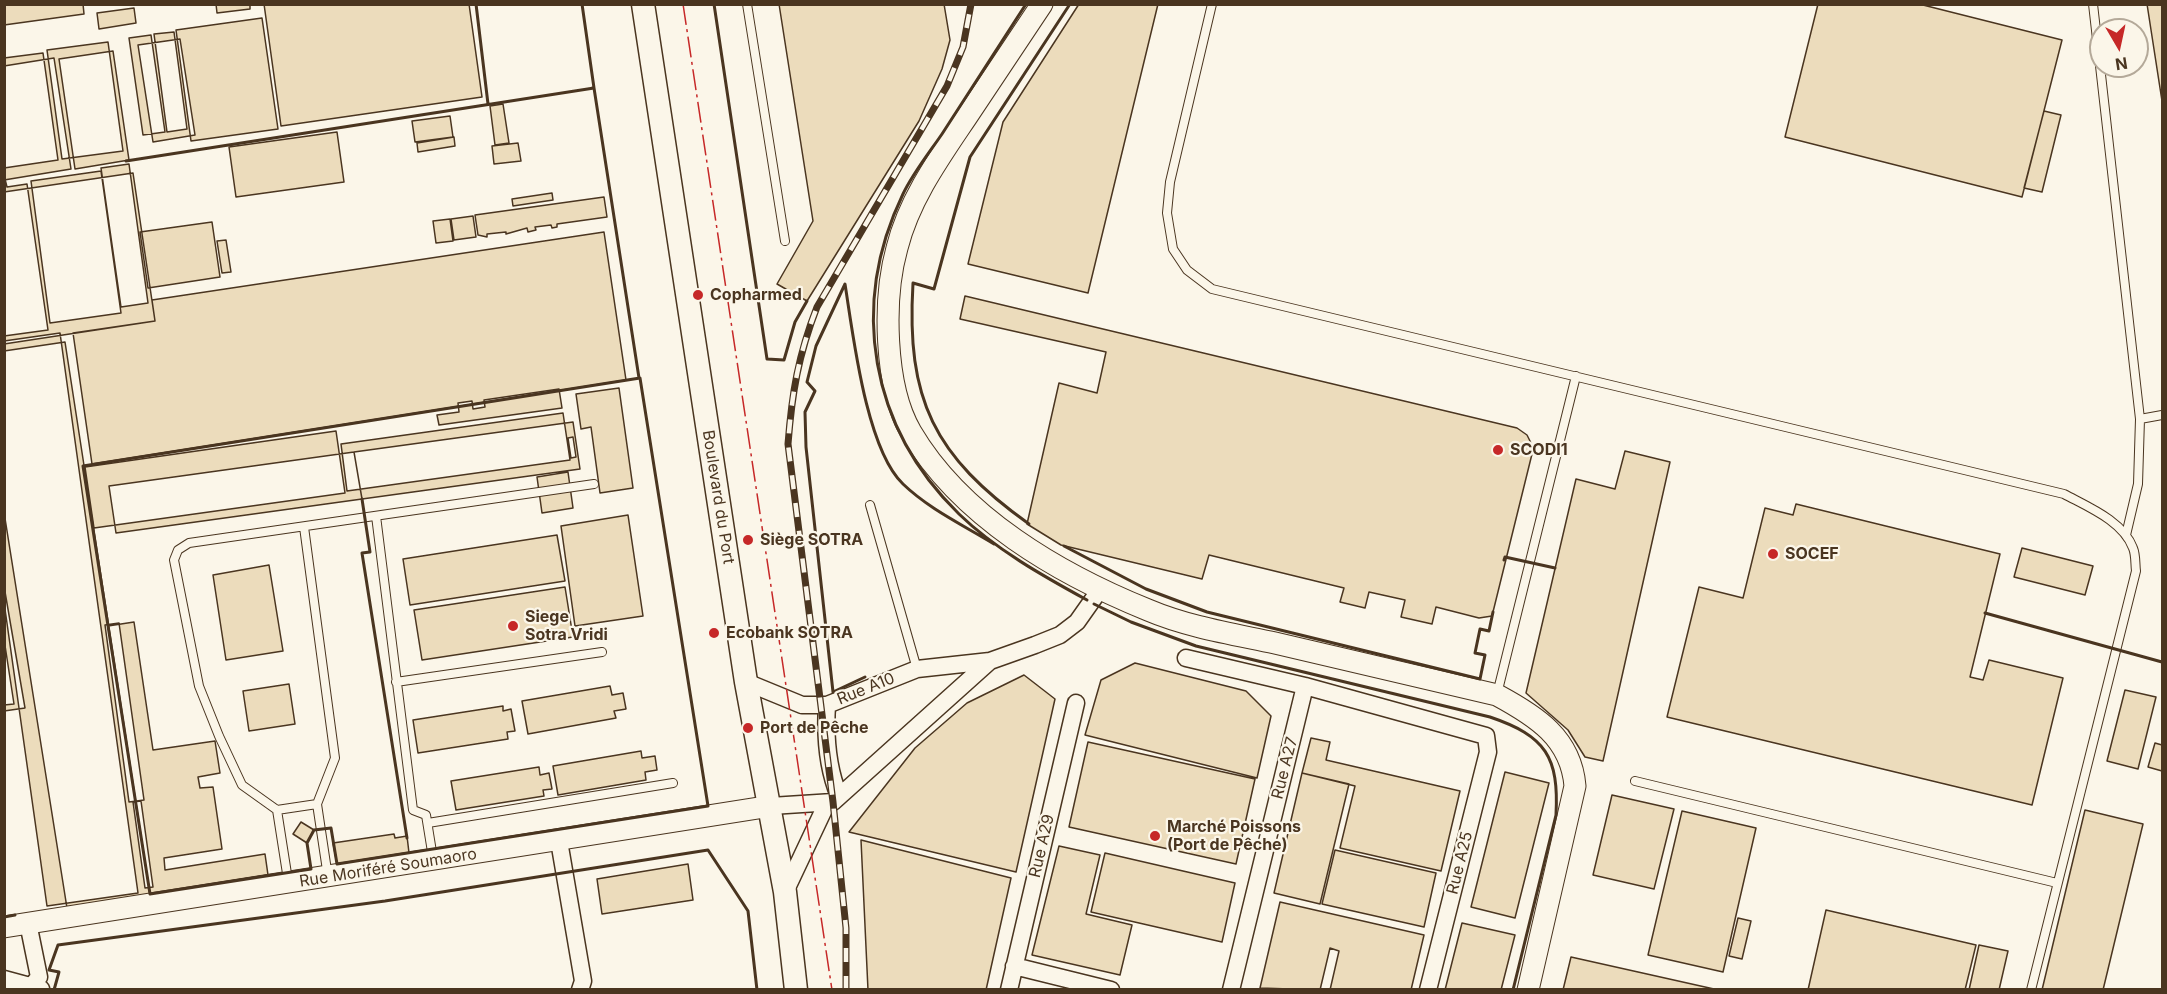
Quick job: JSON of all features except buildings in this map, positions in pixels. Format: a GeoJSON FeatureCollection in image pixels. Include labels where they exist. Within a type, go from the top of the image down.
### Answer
{"type":"FeatureCollection","features":[{"type":"Feature","properties":{"kind":"main road","name":"Boulevard du Port"},"geometry":{"type":"LineString","coordinates":[[643,4],[746,682],[771,806],[785,892],[796,990]]}},
{"type":"Feature","properties":{"kind":"street"},"geometry":{"type":"LineString","coordinates":[[1042,4],[936,164],[912,208],[897,247],[888,294],[888,339],[894,384],[909,430],[936,467],[971,504],[1015,538],[1101,588],[1150,612],[1203,627],[1497,694],[1528,711],[1554,733],[1569,758],[1574,772],[1575,786],[1570,819],[1528,990]]}},
{"type":"Feature","properties":{"kind":"street","name":"Rue A10"},"geometry":{"type":"LineString","coordinates":[[746,682],[802,705],[827,705],[917,669],[990,661],[1060,635],[1077,622],[1101,588]]}},
{"type":"Feature","properties":{"kind":"street"},"geometry":{"type":"LineString","coordinates":[[1186,658],[1305,686]]}},
{"type":"Feature","properties":{"kind":"street","name":"Rue A10"},"geometry":{"type":"LineString","coordinates":[[785,892],[833,800],[990,661]]}},
{"type":"Feature","properties":{"kind":"street","name":"Rue A25"},"geometry":{"type":"LineString","coordinates":[[1305,686],[1486,736],[1488,752],[1428,990]]}},
{"type":"Feature","properties":{"kind":"street","name":"Rue A27"},"geometry":{"type":"LineString","coordinates":[[1230,990],[1305,686]]}},
{"type":"Feature","properties":{"kind":"street","name":"Rue A29"},"geometry":{"type":"LineString","coordinates":[[1009,990],[1076,703]]}},
{"type":"Feature","properties":{"kind":"street"},"geometry":{"type":"LineString","coordinates":[[771,806],[833,800],[833,781],[827,741],[827,705]]}},
{"type":"Feature","properties":{"kind":"street","name":"Rue Moriféré Soumaoro"},"geometry":{"type":"LineString","coordinates":[[4,927],[328,878],[771,806]]}},
{"type":"Feature","properties":{"kind":"street"},"geometry":{"type":"LineString","coordinates":[[559,841],[583,981],[580,990]]}},
{"type":"Feature","properties":{"kind":"street"},"geometry":{"type":"LineString","coordinates":[[4,979],[36,988],[39,977],[28,924]]}},
{"type":"Feature","properties":{"kind":"street"},"geometry":{"type":"LineString","coordinates":[[1014,966],[1111,990]]}},
{"type":"Feature","properties":{"kind":"lane"},"geometry":{"type":"LineString","coordinates":[[747,4],[785,241]]}},
{"type":"Feature","properties":{"kind":"lane"},"geometry":{"type":"LineString","coordinates":[[1212,4],[1168,197],[1167,213],[1173,249],[1187,270],[1212,289],[2064,494],[2109,520],[2126,535],[2134,549],[2136,571],[2031,990]]}},
{"type":"Feature","properties":{"kind":"lane"},"geometry":{"type":"LineString","coordinates":[[2093,4],[2140,418],[2138,483],[2126,535]]}},
{"type":"Feature","properties":{"kind":"lane"},"geometry":{"type":"LineString","coordinates":[[1497,694],[1576,376]]}},
{"type":"Feature","properties":{"kind":"lane"},"geometry":{"type":"LineString","coordinates":[[2140,418],[2163,415]]}},
{"type":"Feature","properties":{"kind":"lane"},"geometry":{"type":"LineString","coordinates":[[317,804],[277,810],[242,785],[199,686],[174,560],[178,550],[189,543],[594,484]]}},
{"type":"Feature","properties":{"kind":"lane"},"geometry":{"type":"LineString","coordinates":[[870,505],[917,669]]}},
{"type":"Feature","properties":{"kind":"lane"},"geometry":{"type":"LineString","coordinates":[[376,516],[413,810],[416,813],[426,813],[434,861]]}},
{"type":"Feature","properties":{"kind":"lane"},"geometry":{"type":"LineString","coordinates":[[304,527],[335,758],[317,804],[328,878]]}},
{"type":"Feature","properties":{"kind":"lane"},"geometry":{"type":"LineString","coordinates":[[396,682],[602,652]]}},
{"type":"Feature","properties":{"kind":"lane"},"geometry":{"type":"LineString","coordinates":[[1635,781],[2057,883]]}},
{"type":"Feature","properties":{"kind":"lane"},"geometry":{"type":"LineString","coordinates":[[428,823],[673,783]]}},
{"type":"Feature","properties":{"kind":"lane"},"geometry":{"type":"LineString","coordinates":[[277,810],[288,884]]}},
{"type":"Feature","properties":{"kind":"railway"},"geometry":{"type":"LineString","coordinates":[[846,990],[846,928],[833,802],[788,444],[792,408],[801,358],[817,307],[947,86],[963,47],[971,4]]}},
{"type":"Feature","properties":{"kind":"wall"},"geometry":{"type":"LineString","coordinates":[[476,4],[488,104]]}},
{"type":"Feature","properties":{"kind":"wall"},"geometry":{"type":"LineString","coordinates":[[582,4],[594,88],[592,88]]}},
{"type":"Feature","properties":{"kind":"wall"},"geometry":{"type":"LineString","coordinates":[[714,4],[767,359],[784,360],[795,322],[807,301]]}},
{"type":"Feature","properties":{"kind":"wall"},"geometry":{"type":"LineString","coordinates":[[1026,4],[903,194],[886,236],[876,279],[874,322],[877,363],[888,404],[905,443],[929,480],[959,514],[1004,550],[1087,600]]}},
{"type":"Feature","properties":{"kind":"wall"},"geometry":{"type":"LineString","coordinates":[[1029,524],[996,499],[970,474],[949,449],[933,422],[922,393],[915,360],[912,324],[913,283],[934,289],[970,157],[1070,4]]}},
{"type":"Feature","properties":{"kind":"wall"},"geometry":{"type":"LineString","coordinates":[[126,161],[594,88],[639,378]]}},
{"type":"Feature","properties":{"kind":"wall"},"geometry":{"type":"LineString","coordinates":[[865,677],[833,692],[806,447],[805,412],[815,391],[807,382],[816,346],[845,284],[857,360],[870,419],[890,467],[913,493],[994,544]]}},
{"type":"Feature","properties":{"kind":"wall"},"geometry":{"type":"LineString","coordinates":[[640,378],[708,806],[337,864],[331,828],[314,830],[307,843],[311,869],[150,894],[83,466],[640,378]]}},
{"type":"Feature","properties":{"kind":"wall"},"geometry":{"type":"LineString","coordinates":[[362,499],[370,552],[362,553],[407,838]]}},
{"type":"Feature","properties":{"kind":"wall"},"geometry":{"type":"LineString","coordinates":[[1064,546],[1146,589],[1207,612],[1480,679],[1485,655],[1475,653],[1480,629],[1489,631],[1493,612]]}},
{"type":"Feature","properties":{"kind":"wall"},"geometry":{"type":"LineString","coordinates":[[1504,560],[1505,557],[1555,568]]}},
{"type":"Feature","properties":{"kind":"wall"},"geometry":{"type":"LineString","coordinates":[[1094,604],[1131,622],[1196,646],[1490,717],[1509,724],[1536,741],[1545,751],[1555,778],[1556,815],[1513,990]]}},
{"type":"Feature","properties":{"kind":"wall"},"geometry":{"type":"LineString","coordinates":[[1985,613],[2162,662]]}},
{"type":"Feature","properties":{"kind":"wall"},"geometry":{"type":"LineString","coordinates":[[54,990],[59,972],[49,970],[58,945],[385,901],[708,850],[748,911],[757,990]]}},
{"type":"Feature","properties":{"kind":"wall"},"geometry":{"type":"LineString","coordinates":[[4,917],[15,915]]}},
{"type":"Feature","properties":{"kind":"power"},"geometry":{"type":"LineString","coordinates":[[683,4],[832,990]]}},
{"type":"Feature","properties":{"kind":"place","name":"Copharmed"},"geometry":{"type":"Point","coordinates":[698,295]}},
{"type":"Feature","properties":{"kind":"place","name":"SCODI1"},"geometry":{"type":"Point","coordinates":[1498,450]}},
{"type":"Feature","properties":{"kind":"place","name":"Siège SOTRA"},"geometry":{"type":"Point","coordinates":[748,540]}},
{"type":"Feature","properties":{"kind":"place","name":"SOCEF"},"geometry":{"type":"Point","coordinates":[1773,554]}},
{"type":"Feature","properties":{"kind":"place","name":"Siege Sotra Vridi"},"geometry":{"type":"Point","coordinates":[513,626]}},
{"type":"Feature","properties":{"kind":"place","name":"Ecobank SOTRA"},"geometry":{"type":"Point","coordinates":[714,633]}},
{"type":"Feature","properties":{"kind":"place","name":"Port de Pêche"},"geometry":{"type":"Point","coordinates":[748,728]}},
{"type":"Feature","properties":{"kind":"place","name":"Marché Poissons (Port de Pêche)"},"geometry":{"type":"Point","coordinates":[1155,836]}}]}
